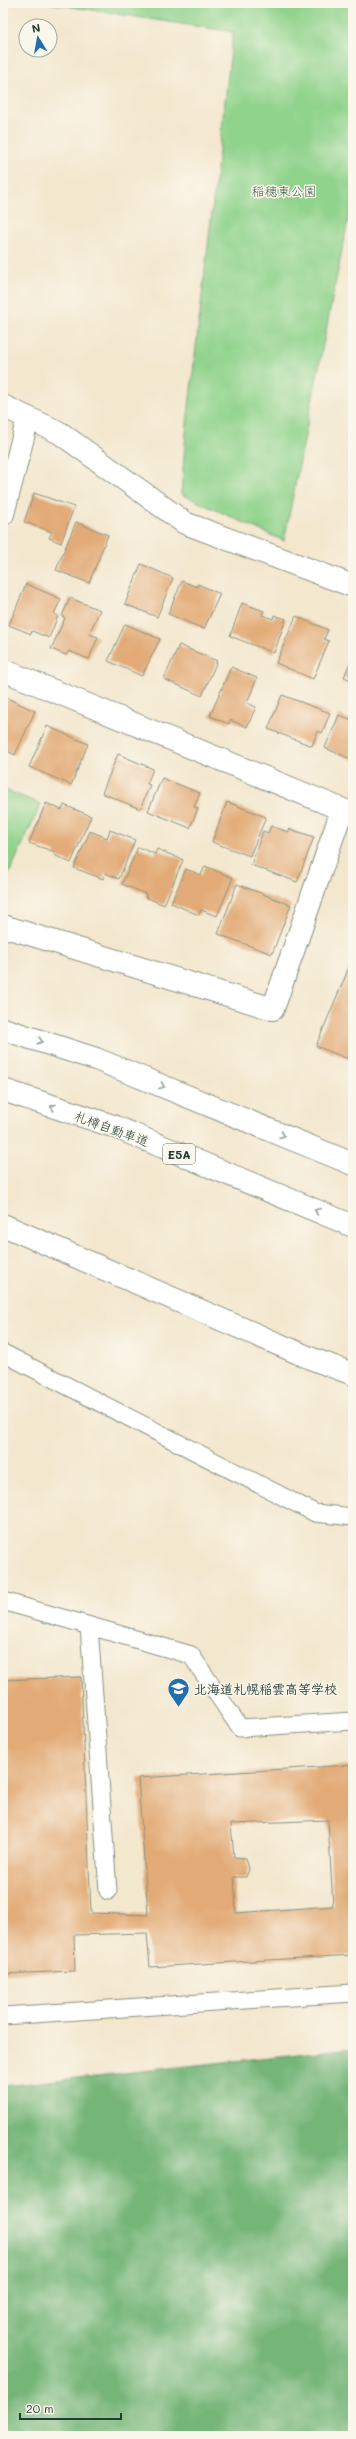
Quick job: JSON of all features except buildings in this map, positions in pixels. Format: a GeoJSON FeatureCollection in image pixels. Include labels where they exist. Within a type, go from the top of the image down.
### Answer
{"type":"FeatureCollection","features":[{"type":"Feature","properties":{"kind":"main road"},"geometry":{"type":"LineString","coordinates":[[3,406],[60,434],[185,523],[353,586]]}},
{"type":"Feature","properties":{"kind":"main road"},"geometry":{"type":"LineString","coordinates":[[3,514],[28,418]]}},
{"type":"Feature","properties":{"kind":"main road"},"geometry":{"type":"LineString","coordinates":[[3,670],[348,812],[273,1009],[3,926]]}},
{"type":"Feature","properties":{"kind":"main road"},"geometry":{"type":"LineString","coordinates":[[3,1029],[96,1059],[353,1164]]}},
{"type":"Feature","properties":{"kind":"main road","name":"札樽自動車道"},"geometry":{"type":"LineString","coordinates":[[3,1090],[113,1126],[353,1226]]}},
{"type":"Feature","properties":{"kind":"main road"},"geometry":{"type":"LineString","coordinates":[[3,1225],[310,1358],[353,1374]]}},
{"type":"Feature","properties":{"kind":"lane"},"geometry":{"type":"LineString","coordinates":[[3,1353],[315,1513],[353,1517]]}},
{"type":"Feature","properties":{"kind":"lane"},"geometry":{"type":"LineString","coordinates":[[4,1604],[89,1626],[191,1656],[240,1728],[353,1721]]}},
{"type":"Feature","properties":{"kind":"lane"},"geometry":{"type":"LineString","coordinates":[[89,1626],[108,1891]]}},
{"type":"Feature","properties":{"kind":"lane"},"geometry":{"type":"LineString","coordinates":[[3,2016],[353,1993]]}},
{"type":"Feature","properties":{"kind":"green space","name":"稲穂東公園"},"geometry":{"type":"Polygon","coordinates":[[[47,3],[353,3],[353,195],[284,541],[181,494],[186,432],[233,32],[47,3]]]}},
{"type":"Feature","properties":{"kind":"green space"},"geometry":{"type":"Polygon","coordinates":[[[3,789],[41,804],[3,887],[3,789]]]}},
{"type":"Feature","properties":{"kind":"green space"},"geometry":{"type":"Polygon","coordinates":[[[353,2048],[353,2436],[3,2436],[3,2086],[353,2048]]]}},
{"type":"Feature","properties":{"kind":"place","name":"北海道札幌稲雲高等学校"},"geometry":{"type":"Point","coordinates":[178,1708]}}]}
